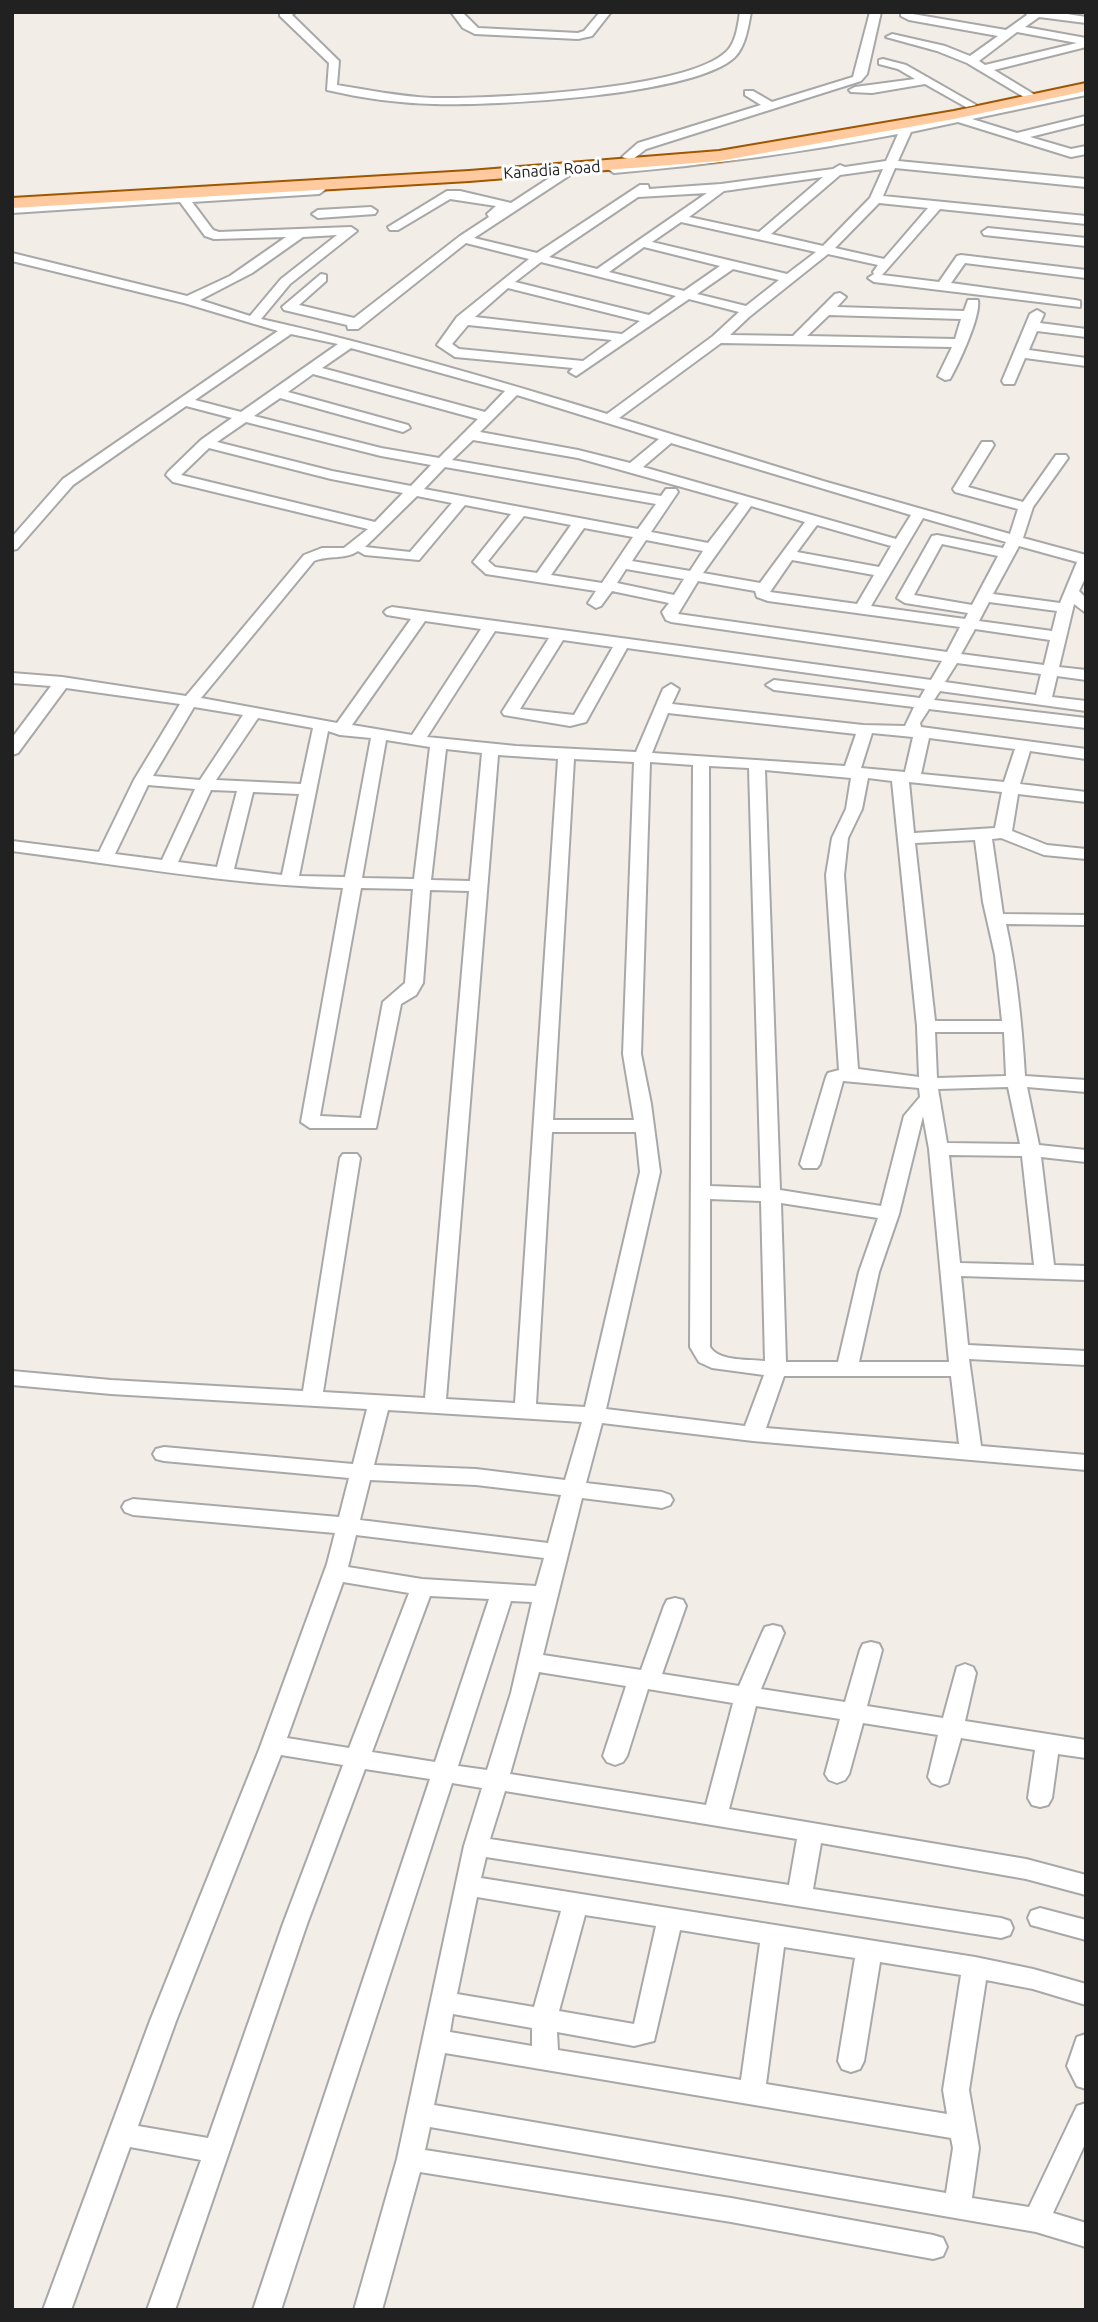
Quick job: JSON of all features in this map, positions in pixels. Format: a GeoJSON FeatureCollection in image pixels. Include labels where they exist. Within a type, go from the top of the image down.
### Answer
{"type":"FeatureCollection","features":[{"type":"Feature","properties":{"kind":"main road","name":"Kanadia Road"},"geometry":{"type":"LineString","coordinates":[[12,203],[309,188],[720,158],[823,142],[1002,108],[1031,96],[1086,80]]}},
{"type":"Feature","properties":{"kind":"main road","name":"Kanadia Road"},"geometry":{"type":"LineString","coordinates":[[12,197],[628,157],[751,146],[970,104],[1086,89]]}},
{"type":"Feature","properties":{"kind":"street"},"geometry":{"type":"LineString","coordinates":[[290,12],[284,14],[323,48],[335,63],[331,88],[411,100],[453,102],[608,89],[659,82],[707,69],[732,54],[746,12]]}},
{"type":"Feature","properties":{"kind":"street"},"geometry":{"type":"LineString","coordinates":[[456,12],[467,26],[475,31],[578,36],[588,34],[606,12]]}},
{"type":"Feature","properties":{"kind":"street"},"geometry":{"type":"LineString","coordinates":[[628,157],[642,146],[857,79],[861,74],[876,12]]}},
{"type":"Feature","properties":{"kind":"street"},"geometry":{"type":"LineString","coordinates":[[907,12],[905,14],[909,17],[1086,42]]}},
{"type":"Feature","properties":{"kind":"street"},"geometry":{"type":"LineString","coordinates":[[971,61],[1035,13],[1086,20]]}},
{"type":"Feature","properties":{"kind":"street"},"geometry":{"type":"LineString","coordinates":[[892,37],[941,48],[971,61],[1031,96]]}},
{"type":"Feature","properties":{"kind":"street"},"geometry":{"type":"LineString","coordinates":[[982,69],[1086,42]]}},
{"type":"Feature","properties":{"kind":"street"},"geometry":{"type":"LineString","coordinates":[[883,62],[902,66],[970,104]]}},
{"type":"Feature","properties":{"kind":"street"},"geometry":{"type":"LineString","coordinates":[[855,90],[872,90],[924,80]]}},
{"type":"Feature","properties":{"kind":"street"},"geometry":{"type":"LineString","coordinates":[[1002,108],[1086,89]]}},
{"type":"Feature","properties":{"kind":"street"},"geometry":{"type":"LineString","coordinates":[[749,93],[771,106]]}},
{"type":"Feature","properties":{"kind":"street"},"geometry":{"type":"LineString","coordinates":[[715,107],[734,117]]}},
{"type":"Feature","properties":{"kind":"street"},"geometry":{"type":"LineString","coordinates":[[957,117],[1071,153],[1086,150]]}},
{"type":"Feature","properties":{"kind":"street"},"geometry":{"type":"LineString","coordinates":[[1017,137],[1086,120]]}},
{"type":"Feature","properties":{"kind":"street"},"geometry":{"type":"LineString","coordinates":[[610,418],[718,339],[826,250],[877,198],[893,164],[905,127]]}},
{"type":"Feature","properties":{"kind":"street"},"geometry":{"type":"LineString","coordinates":[[586,365],[448,350],[444,345],[462,320],[504,283],[682,162]]}},
{"type":"Feature","properties":{"kind":"street"},"geometry":{"type":"LineString","coordinates":[[635,194],[721,188],[840,169],[893,164],[1086,183]]}},
{"type":"Feature","properties":{"kind":"street"},"geometry":{"type":"LineString","coordinates":[[762,236],[840,169]]}},
{"type":"Feature","properties":{"kind":"street"},"geometry":{"type":"LineString","coordinates":[[321,278],[289,307],[352,323],[457,241],[566,170]]}},
{"type":"Feature","properties":{"kind":"street"},"geometry":{"type":"LineString","coordinates":[[12,209],[309,188],[323,231]]}},
{"type":"Feature","properties":{"kind":"street"},"geometry":{"type":"LineString","coordinates":[[599,273],[721,188]]}},
{"type":"Feature","properties":{"kind":"street"},"geometry":{"type":"LineString","coordinates":[[394,227],[440,198],[454,194],[506,205],[489,220]]}},
{"type":"Feature","properties":{"kind":"street"},"geometry":{"type":"LineString","coordinates":[[183,198],[209,233],[218,236],[351,230],[300,267],[269,295],[253,321]]}},
{"type":"Feature","properties":{"kind":"street"},"geometry":{"type":"LineString","coordinates":[[877,198],[1086,220]]}},
{"type":"Feature","properties":{"kind":"street"},"geometry":{"type":"LineString","coordinates":[[937,205],[874,278],[1075,305]]}},
{"type":"Feature","properties":{"kind":"street"},"geometry":{"type":"LineString","coordinates":[[318,214],[371,211]]}},
{"type":"Feature","properties":{"kind":"street"},"geometry":{"type":"LineString","coordinates":[[943,286],[975,246],[994,211]]}},
{"type":"Feature","properties":{"kind":"street"},"geometry":{"type":"LineString","coordinates":[[678,218],[886,263]]}},
{"type":"Feature","properties":{"kind":"street"},"geometry":{"type":"LineString","coordinates":[[188,299],[222,287],[245,274],[301,232]]}},
{"type":"Feature","properties":{"kind":"street"},"geometry":{"type":"LineString","coordinates":[[437,251],[457,241],[541,258],[750,311]]}},
{"type":"Feature","properties":{"kind":"street"},"geometry":{"type":"LineString","coordinates":[[975,246],[1086,242]]}},
{"type":"Feature","properties":{"kind":"street"},"geometry":{"type":"LineString","coordinates":[[642,243],[791,278]]}},
{"type":"Feature","properties":{"kind":"street"},"geometry":{"type":"LineString","coordinates":[[975,246],[1086,274]]}},
{"type":"Feature","properties":{"kind":"street"},"geometry":{"type":"LineString","coordinates":[[12,257],[188,299],[253,321],[349,343],[515,389],[919,513],[1016,538],[1086,560],[1065,608],[1043,700]]}},
{"type":"Feature","properties":{"kind":"street"},"geometry":{"type":"LineString","coordinates":[[392,290],[424,260]]}},
{"type":"Feature","properties":{"kind":"street"},"geometry":{"type":"LineString","coordinates":[[573,374],[731,264]]}},
{"type":"Feature","properties":{"kind":"street"},"geometry":{"type":"LineString","coordinates":[[504,283],[652,320]]}},
{"type":"Feature","properties":{"kind":"street"},"geometry":{"type":"LineString","coordinates":[[796,340],[840,297]]}},
{"type":"Feature","properties":{"kind":"street"},"geometry":{"type":"LineString","coordinates":[[826,312],[971,309],[945,376]]}},
{"type":"Feature","properties":{"kind":"street"},"geometry":{"type":"LineString","coordinates":[[462,320],[626,338]]}},
{"type":"Feature","properties":{"kind":"street"},"geometry":{"type":"LineString","coordinates":[[1009,381],[1035,320],[1086,333]]}},
{"type":"Feature","properties":{"kind":"street"},"geometry":{"type":"LineString","coordinates":[[12,546],[68,482],[290,328]]}},
{"type":"Feature","properties":{"kind":"street"},"geometry":{"type":"LineString","coordinates":[[718,339],[960,343]]}},
{"type":"Feature","properties":{"kind":"street"},"geometry":{"type":"LineString","coordinates":[[349,343],[206,443],[175,471],[174,477],[378,527]]}},
{"type":"Feature","properties":{"kind":"street"},"geometry":{"type":"LineString","coordinates":[[1021,353],[1086,362]]}},
{"type":"Feature","properties":{"kind":"street"},"geometry":{"type":"LineString","coordinates":[[313,370],[416,415]]}},
{"type":"Feature","properties":{"kind":"street"},"geometry":{"type":"LineString","coordinates":[[104,858],[142,780],[189,702],[309,558],[322,552],[347,552],[378,527],[515,389]]}},
{"type":"Feature","properties":{"kind":"street"},"geometry":{"type":"LineString","coordinates":[[278,393],[416,415],[488,417]]}},
{"type":"Feature","properties":{"kind":"street"},"geometry":{"type":"LineString","coordinates":[[185,402],[381,452],[663,501]]}},
{"type":"Feature","properties":{"kind":"street"},"geometry":{"type":"LineString","coordinates":[[381,452],[416,415]]}},
{"type":"Feature","properties":{"kind":"street"},"geometry":{"type":"LineString","coordinates":[[470,435],[578,454],[899,544]]}},
{"type":"Feature","properties":{"kind":"street"},"geometry":{"type":"LineString","coordinates":[[633,468],[669,438]]}},
{"type":"Feature","properties":{"kind":"street"},"geometry":{"type":"LineString","coordinates":[[206,443],[331,475],[712,548]]}},
{"type":"Feature","properties":{"kind":"street"},"geometry":{"type":"LineString","coordinates":[[987,445],[960,489],[1026,507]]}},
{"type":"Feature","properties":{"kind":"street"},"geometry":{"type":"LineString","coordinates":[[971,1454],[905,839],[906,778],[922,736],[914,731],[912,723],[1016,538],[1026,507],[1061,458]]}},
{"type":"Feature","properties":{"kind":"street"},"geometry":{"type":"LineString","coordinates":[[596,604],[644,535],[663,501],[680,481]]}},
{"type":"Feature","properties":{"kind":"street"},"geometry":{"type":"LineString","coordinates":[[365,551],[407,558],[418,555],[461,501]]}},
{"type":"Feature","properties":{"kind":"street"},"geometry":{"type":"LineString","coordinates":[[748,501],[693,576],[670,612],[671,617],[1086,675]]}},
{"type":"Feature","properties":{"kind":"street"},"geometry":{"type":"LineString","coordinates":[[520,512],[480,562],[491,570],[678,600]]}},
{"type":"Feature","properties":{"kind":"street"},"geometry":{"type":"LineString","coordinates":[[861,609],[919,513]]}},
{"type":"Feature","properties":{"kind":"street"},"geometry":{"type":"LineString","coordinates":[[814,519],[762,594],[861,609],[1065,608]]}},
{"type":"Feature","properties":{"kind":"street"},"geometry":{"type":"LineString","coordinates":[[542,577],[580,523]]}},
{"type":"Feature","properties":{"kind":"street"},"geometry":{"type":"LineString","coordinates":[[1007,553],[937,540],[905,598],[976,610],[1057,636]]}},
{"type":"Feature","properties":{"kind":"street"},"geometry":{"type":"LineString","coordinates":[[787,555],[881,572]]}},
{"type":"Feature","properties":{"kind":"street"},"geometry":{"type":"LineString","coordinates":[[623,564],[764,588]]}},
{"type":"Feature","properties":{"kind":"street"},"geometry":{"type":"LineString","coordinates":[[1071,591],[1086,608]]}},
{"type":"Feature","properties":{"kind":"street"},"geometry":{"type":"LineString","coordinates":[[392,612],[1086,706]]}},
{"type":"Feature","properties":{"kind":"street"},"geometry":{"type":"LineString","coordinates":[[340,730],[422,615]]}},
{"type":"Feature","properties":{"kind":"street"},"geometry":{"type":"LineString","coordinates":[[416,741],[490,626]]}},
{"type":"Feature","properties":{"kind":"street"},"geometry":{"type":"LineString","coordinates":[[560,633],[510,712],[570,721],[580,719],[623,642]]}},
{"type":"Feature","properties":{"kind":"street"},"geometry":{"type":"LineString","coordinates":[[12,678],[62,682],[189,702],[379,737],[490,749],[701,760],[1086,797]]}},
{"type":"Feature","properties":{"kind":"street"},"geometry":{"type":"LineString","coordinates":[[12,750],[62,682]]}},
{"type":"Feature","properties":{"kind":"street"},"geometry":{"type":"LineString","coordinates":[[774,685],[1086,723]]}},
{"type":"Feature","properties":{"kind":"street"},"geometry":{"type":"LineString","coordinates":[[368,2310],[410,2159],[475,1846],[530,1662],[545,1595],[594,1415],[650,1172],[632,1054],[637,848],[642,757],[671,689]]}},
{"type":"Feature","properties":{"kind":"street"},"geometry":{"type":"LineString","coordinates":[[662,708],[864,730],[914,731],[1086,754]]}},
{"type":"Feature","properties":{"kind":"street"},"geometry":{"type":"LineString","coordinates":[[168,866],[205,785],[253,713]]}},
{"type":"Feature","properties":{"kind":"street"},"geometry":{"type":"LineString","coordinates":[[289,881],[321,727]]}},
{"type":"Feature","properties":{"kind":"street"},"geometry":{"type":"LineString","coordinates":[[849,1074],[835,875],[840,838],[854,809],[855,774],[864,730]]}},
{"type":"Feature","properties":{"kind":"street"},"geometry":{"type":"LineString","coordinates":[[379,737],[310,1122],[369,1124],[392,1002],[410,991],[414,983],[416,932],[439,743]]}},
{"type":"Feature","properties":{"kind":"street"},"geometry":{"type":"LineString","coordinates":[[1003,832],[1024,746]]}},
{"type":"Feature","properties":{"kind":"street"},"geometry":{"type":"LineString","coordinates":[[435,1404],[490,749]]}},
{"type":"Feature","properties":{"kind":"street"},"geometry":{"type":"LineString","coordinates":[[525,1410],[566,754]]}},
{"type":"Feature","properties":{"kind":"street"},"geometry":{"type":"LineString","coordinates":[[701,760],[700,1347],[706,1357],[719,1363],[776,1368],[847,1369],[959,1360],[1086,1358]]}},
{"type":"Feature","properties":{"kind":"street"},"geometry":{"type":"LineString","coordinates":[[753,1434],[776,1368],[757,766]]}},
{"type":"Feature","properties":{"kind":"street"},"geometry":{"type":"LineString","coordinates":[[142,780],[246,788],[308,789]]}},
{"type":"Feature","properties":{"kind":"street"},"geometry":{"type":"LineString","coordinates":[[224,874],[246,788]]}},
{"type":"Feature","properties":{"kind":"street"},"geometry":{"type":"LineString","coordinates":[[905,839],[1003,832],[1044,850],[1086,854]]}},
{"type":"Feature","properties":{"kind":"street"},"geometry":{"type":"LineString","coordinates":[[983,834],[992,902],[1004,955],[1013,1027],[1016,1082],[1031,1150],[1045,1271]]}},
{"type":"Feature","properties":{"kind":"street"},"geometry":{"type":"LineString","coordinates":[[12,846],[289,881],[354,885],[478,886]]}},
{"type":"Feature","properties":{"kind":"street"},"geometry":{"type":"LineString","coordinates":[[997,919],[1086,920]]}},
{"type":"Feature","properties":{"kind":"street"},"geometry":{"type":"LineString","coordinates":[[926,1026],[1013,1027]]}},
{"type":"Feature","properties":{"kind":"street"},"geometry":{"type":"LineString","coordinates":[[810,1164],[835,1077],[849,1074],[931,1100],[1016,1082],[1086,1086]]}},
{"type":"Feature","properties":{"kind":"street"},"geometry":{"type":"LineString","coordinates":[[847,1369],[869,1272],[889,1214],[913,1116],[931,1100]]}},
{"type":"Feature","properties":{"kind":"street"},"geometry":{"type":"LineString","coordinates":[[542,1126],[644,1126]]}},
{"type":"Feature","properties":{"kind":"street"},"geometry":{"type":"LineString","coordinates":[[939,1149],[1031,1150],[1086,1156]]}},
{"type":"Feature","properties":{"kind":"street"},"geometry":{"type":"LineString","coordinates":[[312,1398],[350,1158]]}},
{"type":"Feature","properties":{"kind":"street"},"geometry":{"type":"LineString","coordinates":[[701,1192],[772,1195],[889,1214]]}},
{"type":"Feature","properties":{"kind":"street"},"geometry":{"type":"LineString","coordinates":[[950,1269],[1086,1273]]}},
{"type":"Feature","properties":{"kind":"street"},"geometry":{"type":"LineString","coordinates":[[12,1378],[594,1415],[753,1434],[1086,1463]]}},
{"type":"Feature","properties":{"kind":"street"},"geometry":{"type":"LineString","coordinates":[[57,2310],[163,2021],[273,1745],[335,1573],[380,1401]]}},
{"type":"Feature","properties":{"kind":"street"},"geometry":{"type":"LineString","coordinates":[[164,1454],[362,1472],[476,1477],[663,1500]]}},
{"type":"Feature","properties":{"kind":"street"},"geometry":{"type":"LineString","coordinates":[[133,1507],[348,1526],[557,1552]]}},
{"type":"Feature","properties":{"kind":"street"},"geometry":{"type":"LineString","coordinates":[[335,1573],[422,1587],[545,1595]]}},
{"type":"Feature","properties":{"kind":"street"},"geometry":{"type":"LineString","coordinates":[[161,2310],[355,1758],[422,1587]]}},
{"type":"Feature","properties":{"kind":"street"},"geometry":{"type":"LineString","coordinates":[[267,2310],[503,1592]]}},
{"type":"Feature","properties":{"kind":"street"},"geometry":{"type":"LineString","coordinates":[[615,1756],[675,1606]]}},
{"type":"Feature","properties":{"kind":"street"},"geometry":{"type":"LineString","coordinates":[[715,1816],[747,1695],[773,1633]]}},
{"type":"Feature","properties":{"kind":"street"},"geometry":{"type":"LineString","coordinates":[[837,1774],[871,1650]]}},
{"type":"Feature","properties":{"kind":"street"},"geometry":{"type":"LineString","coordinates":[[530,1662],[1086,1749]]}},
{"type":"Feature","properties":{"kind":"street"},"geometry":{"type":"LineString","coordinates":[[940,1777],[965,1674]]}},
{"type":"Feature","properties":{"kind":"street"},"geometry":{"type":"LineString","coordinates":[[1040,1798],[1048,1742]]}},
{"type":"Feature","properties":{"kind":"street"},"geometry":{"type":"LineString","coordinates":[[273,1745],[444,1772],[495,1783],[811,1831],[1026,1869],[1086,1885]]}},
{"type":"Feature","properties":{"kind":"street"},"geometry":{"type":"LineString","coordinates":[[799,1896],[811,1831]]}},
{"type":"Feature","properties":{"kind":"street"},"geometry":{"type":"LineString","coordinates":[[475,1846],[1000,1928]]}},
{"type":"Feature","properties":{"kind":"street"},"geometry":{"type":"LineString","coordinates":[[467,1886],[975,1967],[1033,1979],[1086,1995]]}},
{"type":"Feature","properties":{"kind":"street"},"geometry":{"type":"LineString","coordinates":[[545,2060],[544,2018],[575,1905]]}},
{"type":"Feature","properties":{"kind":"street"},"geometry":{"type":"LineString","coordinates":[[1040,1918],[1086,1930]]}},
{"type":"Feature","properties":{"kind":"street"},"geometry":{"type":"LineString","coordinates":[[442,2002],[634,2035],[645,2033],[670,1920]]}},
{"type":"Feature","properties":{"kind":"street"},"geometry":{"type":"LineString","coordinates":[[752,2093],[773,1936]]}},
{"type":"Feature","properties":{"kind":"street"},"geometry":{"type":"LineString","coordinates":[[851,2061],[869,1951]]}},
{"type":"Feature","properties":{"kind":"street"},"geometry":{"type":"LineString","coordinates":[[957,2207],[966,2148],[956,2090],[975,1967]]}},
{"type":"Feature","properties":{"kind":"street"},"geometry":{"type":"LineString","coordinates":[[434,2040],[961,2128]]}},
{"type":"Feature","properties":{"kind":"street"},"geometry":{"type":"LineString","coordinates":[[1086,2045],[1080,2066],[1086,2078]]}},
{"type":"Feature","properties":{"kind":"street"},"geometry":{"type":"LineString","coordinates":[[1036,2220],[1086,2114]]}},
{"type":"Feature","properties":{"kind":"street"},"geometry":{"type":"LineString","coordinates":[[419,2115],[1036,2220],[1086,2235]]}},
{"type":"Feature","properties":{"kind":"street"},"geometry":{"type":"LineString","coordinates":[[121,2134],[217,2151]]}},
{"type":"Feature","properties":{"kind":"street"},"geometry":{"type":"LineString","coordinates":[[410,2159],[731,2210],[933,2247]]}}]}
